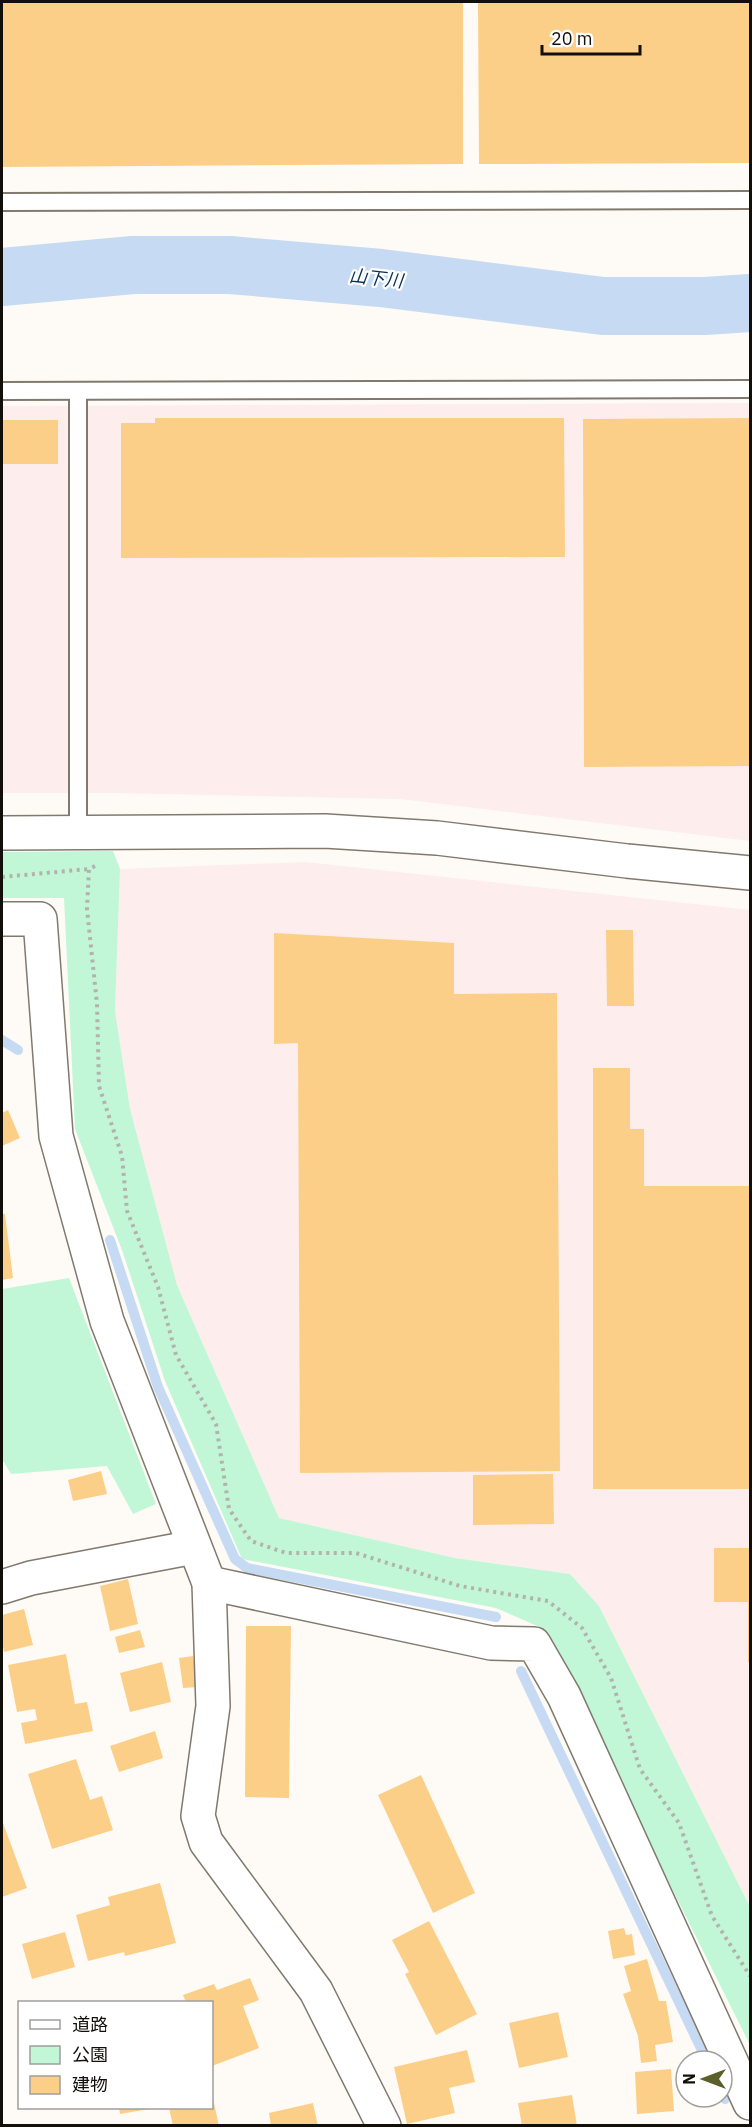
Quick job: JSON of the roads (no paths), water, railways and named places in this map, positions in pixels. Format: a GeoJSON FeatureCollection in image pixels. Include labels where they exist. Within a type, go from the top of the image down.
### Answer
{"type":"FeatureCollection","features":[{"type":"Feature","properties":{"kind":"street"},"geometry":{"type":"LineString","coordinates":[[2,833],[325,831],[437,838],[750,873]]}},
{"type":"Feature","properties":{"kind":"street"},"geometry":{"type":"LineString","coordinates":[[2,919],[40,919],[56,1136],[107,1321],[209,1583],[213,1706],[198,1816],[203,1833],[206,1842],[316,1991],[384,2126]]}},
{"type":"Feature","properties":{"kind":"street"},"geometry":{"type":"LineString","coordinates":[[2,1587],[31,1578],[194,1547]]}},
{"type":"Feature","properties":{"kind":"street"},"geometry":{"type":"LineString","coordinates":[[209,1583],[491,1643],[534,1644],[564,1696],[750,2103]]}},
{"type":"Feature","properties":{"kind":"lane"},"geometry":{"type":"LineString","coordinates":[[2,202],[750,200]]}},
{"type":"Feature","properties":{"kind":"lane"},"geometry":{"type":"LineString","coordinates":[[2,392],[750,389]]}},
{"type":"Feature","properties":{"kind":"lane"},"geometry":{"type":"LineString","coordinates":[[78,391],[78,832]]}},
{"type":"Feature","properties":{"kind":"waterway","name":"山下川"},"geometry":{"type":"LineString","coordinates":[[2,277],[133,265],[230,265],[381,278],[603,306],[705,306],[750,303]]}},
{"type":"Feature","properties":{"kind":"waterway"},"geometry":{"type":"LineString","coordinates":[[2,1040],[18,1050]]}},
{"type":"Feature","properties":{"kind":"waterway"},"geometry":{"type":"LineString","coordinates":[[110,1240],[158,1387],[235,1559],[247,1568],[496,1617]]}},
{"type":"Feature","properties":{"kind":"waterway"},"geometry":{"type":"LineString","coordinates":[[521,1671],[701,2049]]}}]}
